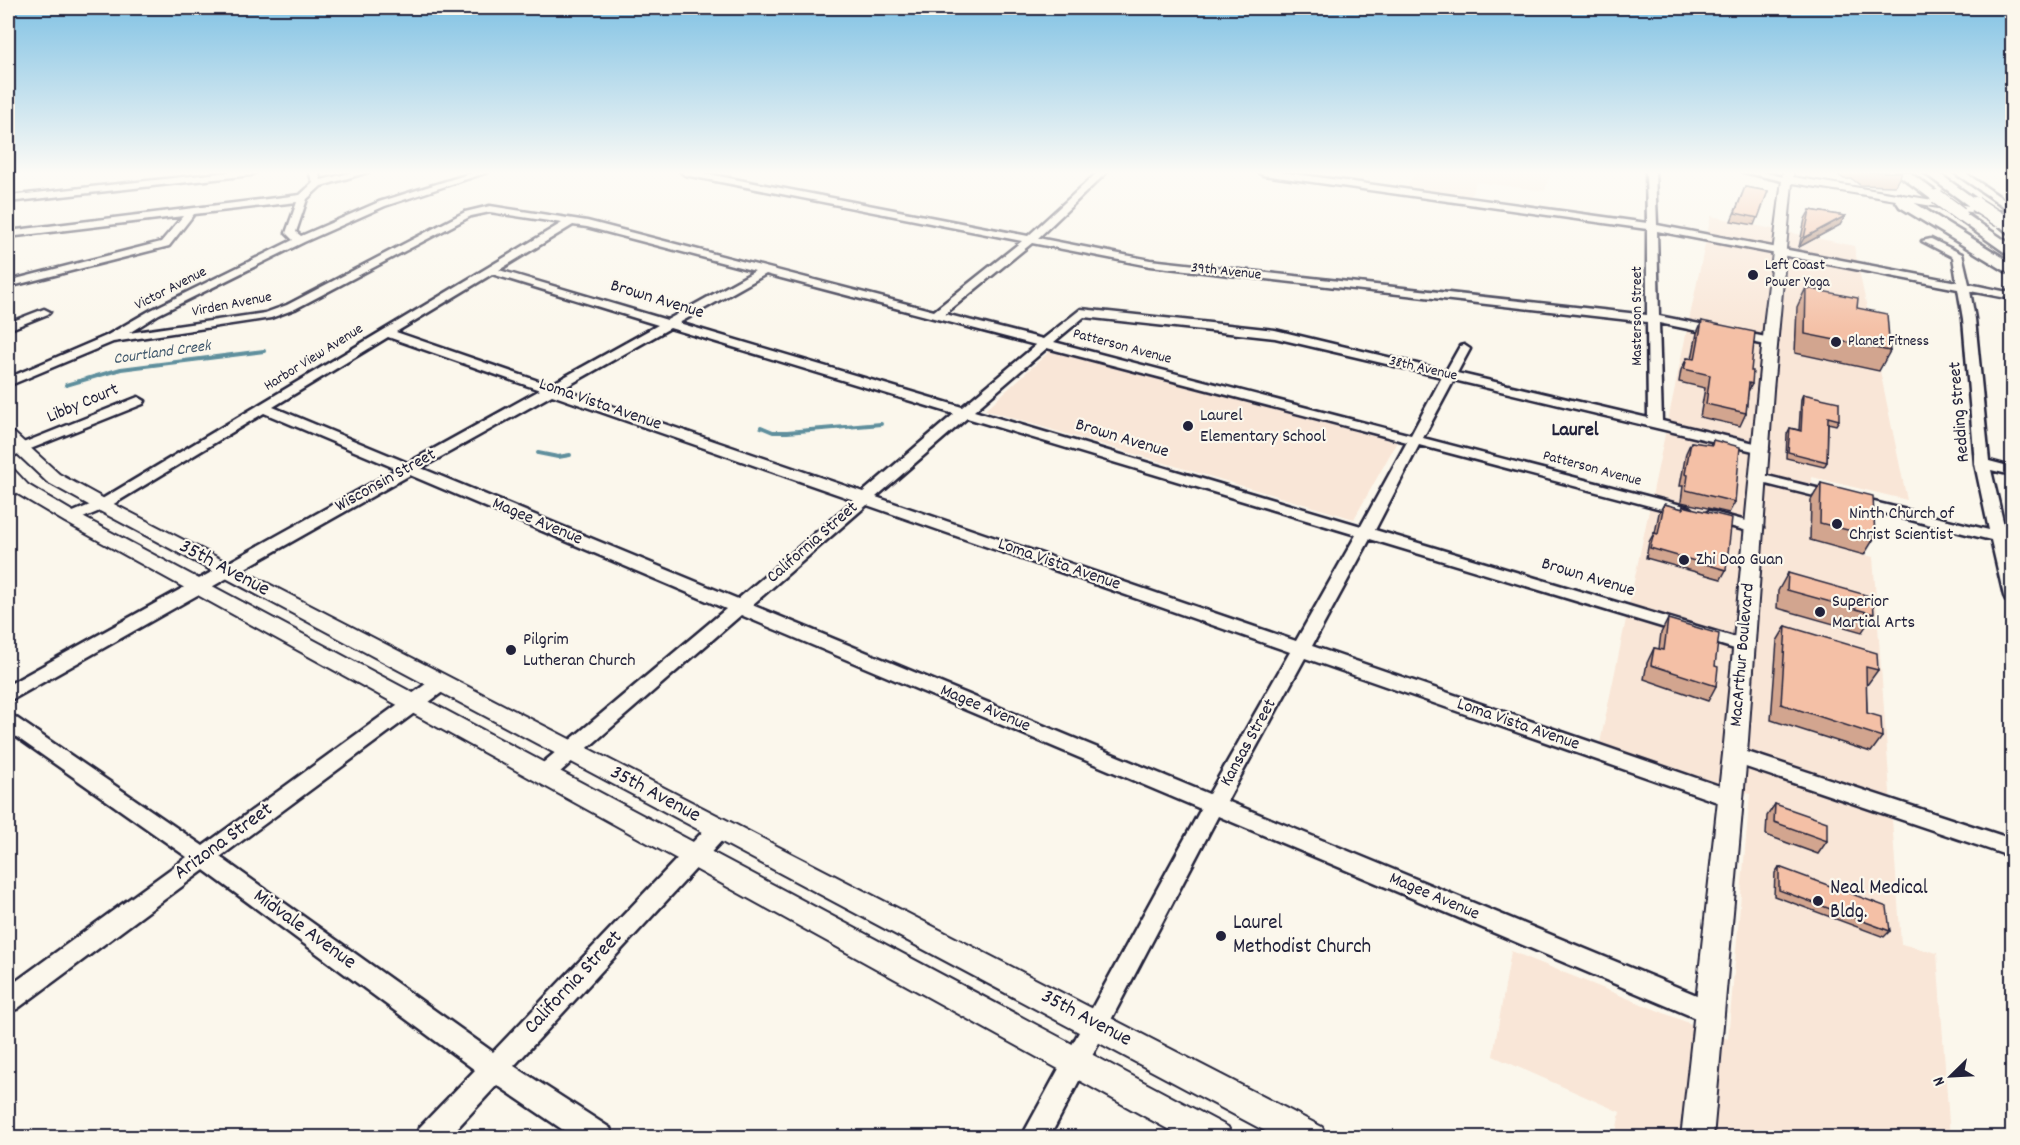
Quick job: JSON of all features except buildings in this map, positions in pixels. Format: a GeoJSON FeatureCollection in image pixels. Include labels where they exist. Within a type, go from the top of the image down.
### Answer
{"type":"FeatureCollection","features":[{"type":"Feature","properties":{"kind":"highway"},"geometry":{"type":"LineString","coordinates":[[1941,225],[2013,269]]}},
{"type":"Feature","properties":{"kind":"highway"},"geometry":{"type":"LineString","coordinates":[[1977,225],[2013,250]]}},
{"type":"Feature","properties":{"kind":"main road","name":"MacArthur Boulevard"},"geometry":{"type":"LineString","coordinates":[[1697,1137],[1707,1011],[1735,756],[1782,225]]}},
{"type":"Feature","properties":{"kind":"main road","name":"35th Avenue"},"geometry":{"type":"LineString","coordinates":[[8,437],[15,451],[53,477],[102,505],[1311,1137]]}},
{"type":"Feature","properties":{"kind":"main road","name":"35th Avenue"},"geometry":{"type":"LineString","coordinates":[[8,474],[22,489],[71,518],[1217,1137]]}},
{"type":"Feature","properties":{"kind":"street"},"geometry":{"type":"LineString","coordinates":[[8,234],[79,225]]}},
{"type":"Feature","properties":{"kind":"street"},"geometry":{"type":"LineString","coordinates":[[8,284],[165,244],[180,225]]}},
{"type":"Feature","properties":{"kind":"street"},"geometry":{"type":"LineString","coordinates":[[294,225],[291,234],[300,240]]}},
{"type":"Feature","properties":{"kind":"street","name":"Victor Avenue"},"geometry":{"type":"LineString","coordinates":[[8,382],[110,339],[154,312],[333,225]]}},
{"type":"Feature","properties":{"kind":"street","name":"Virden Avenue"},"geometry":{"type":"LineString","coordinates":[[110,339],[243,320],[291,307],[449,225]]}},
{"type":"Feature","properties":{"kind":"street","name":"Harbor View Avenue"},"geometry":{"type":"LineString","coordinates":[[71,518],[102,505],[564,225]]}},
{"type":"Feature","properties":{"kind":"street","name":"Patterson Avenue"},"geometry":{"type":"LineString","coordinates":[[589,225],[1755,528]]}},
{"type":"Feature","properties":{"kind":"street","name":"39th Avenue"},"geometry":{"type":"LineString","coordinates":[[955,225],[1150,264],[1655,319],[1771,342]]}},
{"type":"Feature","properties":{"kind":"street"},"geometry":{"type":"LineString","coordinates":[[936,315],[1045,225]]}},
{"type":"Feature","properties":{"kind":"street"},"geometry":{"type":"LineString","coordinates":[[1642,225],[2013,296]]}},
{"type":"Feature","properties":{"kind":"street","name":"Masterson Street"},"geometry":{"type":"LineString","coordinates":[[1653,227],[1655,424]]}},
{"type":"Feature","properties":{"kind":"street","name":"Redding Street"},"geometry":{"type":"LineString","coordinates":[[1928,242],[1943,247],[1958,256],[1969,319],[1982,464],[2006,538],[2013,596]]}},
{"type":"Feature","properties":{"kind":"street","name":"Brown Avenue"},"geometry":{"type":"LineString","coordinates":[[489,270],[1744,646]]}},
{"type":"Feature","properties":{"kind":"street","name":"Wisconsin Street"},"geometry":{"type":"LineString","coordinates":[[8,693],[197,585],[765,270]]}},
{"type":"Feature","properties":{"kind":"street"},"geometry":{"type":"LineString","coordinates":[[8,327],[44,312]]}},
{"type":"Feature","properties":{"kind":"street","name":"California Street"},"geometry":{"type":"LineString","coordinates":[[545,772],[740,608],[1081,313]]}},
{"type":"Feature","properties":{"kind":"street","name":"38th Avenue"},"geometry":{"type":"LineString","coordinates":[[1081,313],[1275,334],[1762,449]]}},
{"type":"Feature","properties":{"kind":"street","name":"Loma Vista Avenue"},"geometry":{"type":"LineString","coordinates":[[387,333],[552,388],[1730,798]]}},
{"type":"Feature","properties":{"kind":"street","name":"Kansas Street"},"geometry":{"type":"LineString","coordinates":[[1034,1137],[1464,349]]}},
{"type":"Feature","properties":{"kind":"street","name":"Libby Court"},"geometry":{"type":"LineString","coordinates":[[15,451],[138,401]]}},
{"type":"Feature","properties":{"kind":"street","name":"Magee Avenue"},"geometry":{"type":"LineString","coordinates":[[263,408],[1707,1011]]}},
{"type":"Feature","properties":{"kind":"street"},"geometry":{"type":"LineString","coordinates":[[1982,464],[2013,471]]}},
{"type":"Feature","properties":{"kind":"street"},"geometry":{"type":"LineString","coordinates":[[1760,478],[2006,538]]}},
{"type":"Feature","properties":{"kind":"street","name":"Arizona Street"},"geometry":{"type":"LineString","coordinates":[[8,1001],[441,683]]}},
{"type":"Feature","properties":{"kind":"street","name":"Midvale Avenue"},"geometry":{"type":"LineString","coordinates":[[8,722],[203,857],[494,1068],[600,1137]]}},
{"type":"Feature","properties":{"kind":"street"},"geometry":{"type":"LineString","coordinates":[[1735,756],[2013,848]]}},
{"type":"Feature","properties":{"kind":"street","name":"California Street"},"geometry":{"type":"LineString","coordinates":[[429,1137],[719,829]]}},
{"type":"Feature","properties":{"kind":"shaded area"},"geometry":{"type":"Polygon","coordinates":[[[1709,225],[1756,225],[1854,246],[1907,500],[1812,477],[1810,540],[1873,557],[1901,944],[1937,953],[1950,1137],[1615,1137],[1620,1112],[1493,1056],[1511,951],[1728,1039],[1750,794],[1600,743],[1709,225]]]}},
{"type":"Feature","properties":{"kind":"shaded area","name":"Laurel Elementary School"},"geometry":{"type":"Polygon","coordinates":[[[1050,351],[1397,442],[1354,519],[985,410],[1050,351]]]}},
{"type":"Feature","properties":{"kind":"waterway","name":"Courtland Creek"},"geometry":{"type":"LineString","coordinates":[[66,385],[121,369],[264,351]]}},
{"type":"Feature","properties":{"kind":"waterway","name":"Courtland Creek"},"geometry":{"type":"LineString","coordinates":[[761,427],[773,432],[787,432],[881,424]]}},
{"type":"Feature","properties":{"kind":"waterway","name":"Courtland Creek"},"geometry":{"type":"LineString","coordinates":[[538,453],[558,457],[570,455]]}},
{"type":"Feature","properties":{"kind":"place","name":"Left Coast Power Yoga"},"geometry":{"type":"Point","coordinates":[1753,275]}},
{"type":"Feature","properties":{"kind":"place","name":"Planet Fitness"},"geometry":{"type":"Point","coordinates":[1836,342]}},
{"type":"Feature","properties":{"kind":"place","name":"Laurel Elementary School"},"geometry":{"type":"Point","coordinates":[1188,426]}},
{"type":"Feature","properties":{"kind":"place","name":"Ninth Church of Christ Scientist"},"geometry":{"type":"Point","coordinates":[1837,524]}},
{"type":"Feature","properties":{"kind":"place","name":"Zhi Dao Guan"},"geometry":{"type":"Point","coordinates":[1684,560]}},
{"type":"Feature","properties":{"kind":"place","name":"Superior Martial Arts"},"geometry":{"type":"Point","coordinates":[1820,612]}},
{"type":"Feature","properties":{"kind":"place","name":"Pilgrim Lutheran Church"},"geometry":{"type":"Point","coordinates":[511,650]}},
{"type":"Feature","properties":{"kind":"place","name":"Neal Medical Bldg."},"geometry":{"type":"Point","coordinates":[1818,901]}},
{"type":"Feature","properties":{"kind":"place","name":"Laurel Methodist Church"},"geometry":{"type":"Point","coordinates":[1221,936]}},
{"type":"Feature","properties":{"kind":"district","name":"Laurel"},"geometry":{"type":"Point","coordinates":[1575,431]}}]}
